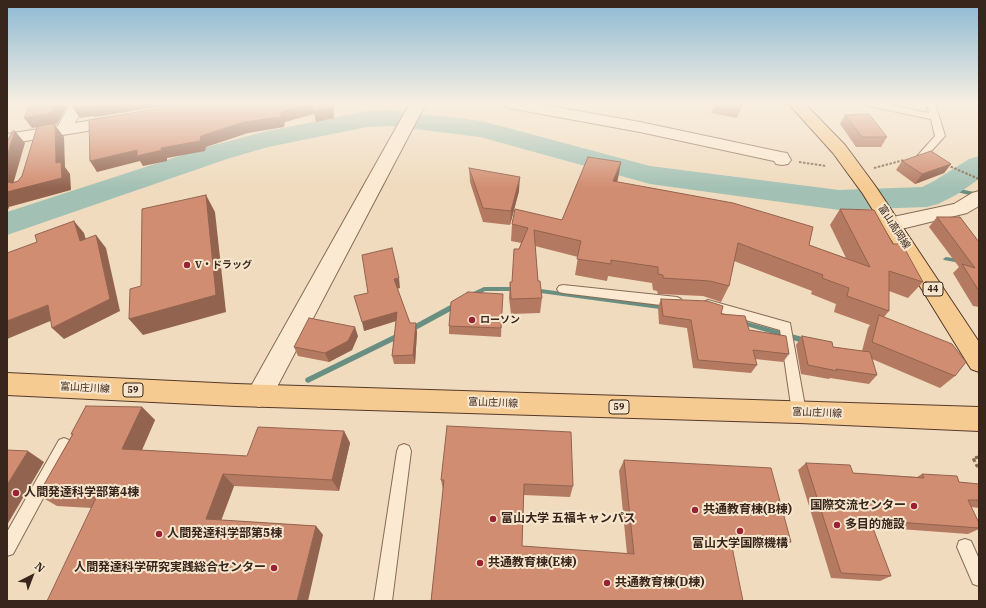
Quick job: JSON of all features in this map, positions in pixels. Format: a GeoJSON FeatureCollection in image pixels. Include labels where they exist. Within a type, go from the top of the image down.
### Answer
{"type":"FeatureCollection","features":[{"type":"Feature","properties":{"kind":"main road","name":"富山高岡線"},"geometry":{"type":"LineString","coordinates":[[824,131],[839,149],[870,191],[979,362]]}},
{"type":"Feature","properties":{"kind":"main road","name":"富山庄川線"},"geometry":{"type":"LineString","coordinates":[[7,384],[259,396],[799,412],[979,420]]}},
{"type":"Feature","properties":{"kind":"street"},"geometry":{"type":"LineString","coordinates":[[7,140],[61,131]]}},
{"type":"Feature","properties":{"kind":"street"},"geometry":{"type":"LineString","coordinates":[[259,396],[402,131]]}},
{"type":"Feature","properties":{"kind":"street"},"geometry":{"type":"LineString","coordinates":[[663,131],[781,157],[782,160]]}},
{"type":"Feature","properties":{"kind":"street"},"geometry":{"type":"LineString","coordinates":[[31,153],[37,135]]}},
{"type":"Feature","properties":{"kind":"street"},"geometry":{"type":"LineString","coordinates":[[890,221],[960,209],[979,197]]}},
{"type":"Feature","properties":{"kind":"lane"},"geometry":{"type":"LineString","coordinates":[[922,156],[940,136],[939,131]]}},
{"type":"Feature","properties":{"kind":"lane"},"geometry":{"type":"LineString","coordinates":[[563,290],[704,303],[786,327],[799,412]]}},
{"type":"Feature","properties":{"kind":"lane"},"geometry":{"type":"LineString","coordinates":[[7,548],[64,445]]}},
{"type":"Feature","properties":{"kind":"lane"},"geometry":{"type":"LineString","coordinates":[[383,601],[404,451]]}},
{"type":"Feature","properties":{"kind":"lane"},"geometry":{"type":"LineString","coordinates":[[965,547],[979,578]]}},
{"type":"Feature","properties":{"kind":"path"},"geometry":{"type":"LineString","coordinates":[[874,169],[922,156],[979,178]]}},
{"type":"Feature","properties":{"kind":"path"},"geometry":{"type":"LineString","coordinates":[[782,160],[826,166]]}},
{"type":"Feature","properties":{"kind":"path"},"geometry":{"type":"LineString","coordinates":[[978,466],[973,458],[979,457]]}},
{"type":"Feature","properties":{"kind":"building"},"geometry":{"type":"Polygon","coordinates":[[[13,131],[15,131],[7,156],[7,141],[13,131]]]}},
{"type":"Feature","properties":{"kind":"building"},"geometry":{"type":"Polygon","coordinates":[[[36,131],[55,131],[56,163],[61,162],[62,178],[7,192],[7,182],[12,183],[18,181],[22,176],[36,131]]]}},
{"type":"Feature","properties":{"kind":"building"},"geometry":{"type":"Polygon","coordinates":[[[89,131],[215,131],[201,136],[200,141],[161,148],[162,150],[137,156],[137,150],[90,161],[89,131]]]}},
{"type":"Feature","properties":{"kind":"building"},"geometry":{"type":"Polygon","coordinates":[[[858,131],[883,131],[887,137],[862,137],[858,131]]]}},
{"type":"Feature","properties":{"kind":"building"},"geometry":{"type":"Polygon","coordinates":[[[931,151],[951,164],[922,174],[902,161],[931,151]]]}},
{"type":"Feature","properties":{"kind":"building"},"geometry":{"type":"Polygon","coordinates":[[[588,157],[621,162],[613,181],[733,203],[813,227],[809,245],[870,267],[840,209],[874,210],[893,244],[902,244],[923,282],[889,271],[889,311],[847,296],[849,288],[822,278],[823,275],[738,243],[729,286],[710,281],[663,278],[663,275],[658,274],[658,267],[611,260],[611,264],[577,259],[581,241],[534,230],[538,281],[540,281],[542,298],[511,299],[510,282],[512,282],[514,249],[519,249],[528,228],[512,224],[515,209],[562,220],[588,157]]]}},
{"type":"Feature","properties":{"kind":"building"},"geometry":{"type":"Polygon","coordinates":[[[469,168],[520,177],[511,211],[483,208],[469,168]]]}},
{"type":"Feature","properties":{"kind":"building","name":"V・ドラッグ"},"geometry":{"type":"Polygon","coordinates":[[[206,195],[216,295],[129,319],[130,289],[141,286],[142,209],[206,195]]]}},
{"type":"Feature","properties":{"kind":"building"},"geometry":{"type":"Polygon","coordinates":[[[937,217],[960,217],[979,242],[979,291],[962,264],[975,268],[937,217]]]}},
{"type":"Feature","properties":{"kind":"building"},"geometry":{"type":"Polygon","coordinates":[[[74,221],[80,241],[96,235],[110,299],[52,328],[48,305],[7,321],[7,253],[37,242],[35,235],[74,221]]]}},
{"type":"Feature","properties":{"kind":"building"},"geometry":{"type":"Polygon","coordinates":[[[392,248],[399,278],[394,279],[410,323],[416,323],[413,355],[392,356],[397,312],[362,322],[354,296],[368,293],[362,255],[392,248]]]}},
{"type":"Feature","properties":{"kind":"building"},"geometry":{"type":"Polygon","coordinates":[[[468,292],[503,294],[501,328],[449,326],[451,302],[468,292]]]}},
{"type":"Feature","properties":{"kind":"building"},"geometry":{"type":"Polygon","coordinates":[[[661,299],[707,301],[723,306],[721,314],[745,316],[749,330],[786,336],[789,354],[753,350],[757,365],[698,360],[691,320],[663,316],[661,299]]]}},
{"type":"Feature","properties":{"kind":"building"},"geometry":{"type":"Polygon","coordinates":[[[879,315],[952,344],[966,362],[955,376],[872,342],[879,315]]]}},
{"type":"Feature","properties":{"kind":"building"},"geometry":{"type":"Polygon","coordinates":[[[309,318],[355,327],[348,341],[325,353],[294,347],[309,318]]]}},
{"type":"Feature","properties":{"kind":"building"},"geometry":{"type":"Polygon","coordinates":[[[802,336],[832,342],[833,347],[870,352],[877,375],[836,369],[837,371],[808,365],[802,336]]]}},
{"type":"Feature","properties":{"kind":"building"},"geometry":{"type":"Polygon","coordinates":[[[86,406],[142,407],[122,449],[247,456],[258,427],[344,431],[332,480],[223,474],[206,519],[316,526],[297,601],[47,601],[96,498],[38,495],[73,434],[71,434],[86,406]]]}},
{"type":"Feature","properties":{"kind":"building"},"geometry":{"type":"Polygon","coordinates":[[[447,426],[571,432],[573,486],[524,484],[522,546],[634,554],[624,460],[771,468],[791,542],[730,537],[743,601],[431,601],[444,480],[441,480],[447,426]]]}},
{"type":"Feature","properties":{"kind":"building"},"geometry":{"type":"Polygon","coordinates":[[[7,450],[28,451],[7,485],[7,450]]]}},
{"type":"Feature","properties":{"kind":"building"},"geometry":{"type":"Polygon","coordinates":[[[806,463],[850,465],[853,473],[924,478],[922,474],[957,476],[959,482],[979,484],[979,500],[968,500],[979,523],[979,528],[870,520],[891,576],[841,573],[806,463]]]}},
{"type":"Feature","properties":{"kind":"waterway"},"geometry":{"type":"LineString","coordinates":[[7,224],[217,153],[263,140],[306,131]]}},
{"type":"Feature","properties":{"kind":"waterway"},"geometry":{"type":"LineString","coordinates":[[491,131],[650,175],[839,200],[927,197],[945,188],[979,165]]}},
{"type":"Feature","properties":{"kind":"waterway"},"geometry":{"type":"LineString","coordinates":[[945,188],[979,195]]}},
{"type":"Feature","properties":{"kind":"waterway"},"geometry":{"type":"LineString","coordinates":[[946,259],[960,261]]}},
{"type":"Feature","properties":{"kind":"waterway"},"geometry":{"type":"LineString","coordinates":[[471,296],[484,289],[516,289]]}},
{"type":"Feature","properties":{"kind":"waterway"},"geometry":{"type":"LineString","coordinates":[[533,290],[667,308]]}},
{"type":"Feature","properties":{"kind":"waterway"},"geometry":{"type":"LineString","coordinates":[[410,330],[456,305]]}},
{"type":"Feature","properties":{"kind":"waterway"},"geometry":{"type":"LineString","coordinates":[[740,322],[806,341]]}},
{"type":"Feature","properties":{"kind":"waterway"},"geometry":{"type":"LineString","coordinates":[[308,380],[402,334]]}},
{"type":"Feature","properties":{"kind":"place","name":"V・ドラッグ"},"geometry":{"type":"Point","coordinates":[187,265]}},
{"type":"Feature","properties":{"kind":"place","name":"ローソン"},"geometry":{"type":"Point","coordinates":[472,320]}},
{"type":"Feature","properties":{"kind":"place","name":"人間発達科学部第4棟"},"geometry":{"type":"Point","coordinates":[16,493]}},
{"type":"Feature","properties":{"kind":"place","name":"国際交流センター"},"geometry":{"type":"Point","coordinates":[914,506]}},
{"type":"Feature","properties":{"kind":"place","name":"共通教育棟(B棟)"},"geometry":{"type":"Point","coordinates":[695,510]}},
{"type":"Feature","properties":{"kind":"place","name":"富山大学 五福キャンパス"},"geometry":{"type":"Point","coordinates":[493,519]}},
{"type":"Feature","properties":{"kind":"place","name":"多目的施設"},"geometry":{"type":"Point","coordinates":[837,525]}},
{"type":"Feature","properties":{"kind":"place","name":"富山大学国際機構"},"geometry":{"type":"Point","coordinates":[740,531]}},
{"type":"Feature","properties":{"kind":"place","name":"人間発達科学部第5棟"},"geometry":{"type":"Point","coordinates":[159,534]}},
{"type":"Feature","properties":{"kind":"place","name":"共通教育棟(E棟)"},"geometry":{"type":"Point","coordinates":[480,563]}},
{"type":"Feature","properties":{"kind":"place","name":"人間発達科学研究実践総合センター"},"geometry":{"type":"Point","coordinates":[274,568]}},
{"type":"Feature","properties":{"kind":"place","name":"共通教育棟(D棟)"},"geometry":{"type":"Point","coordinates":[607,583]}}]}
